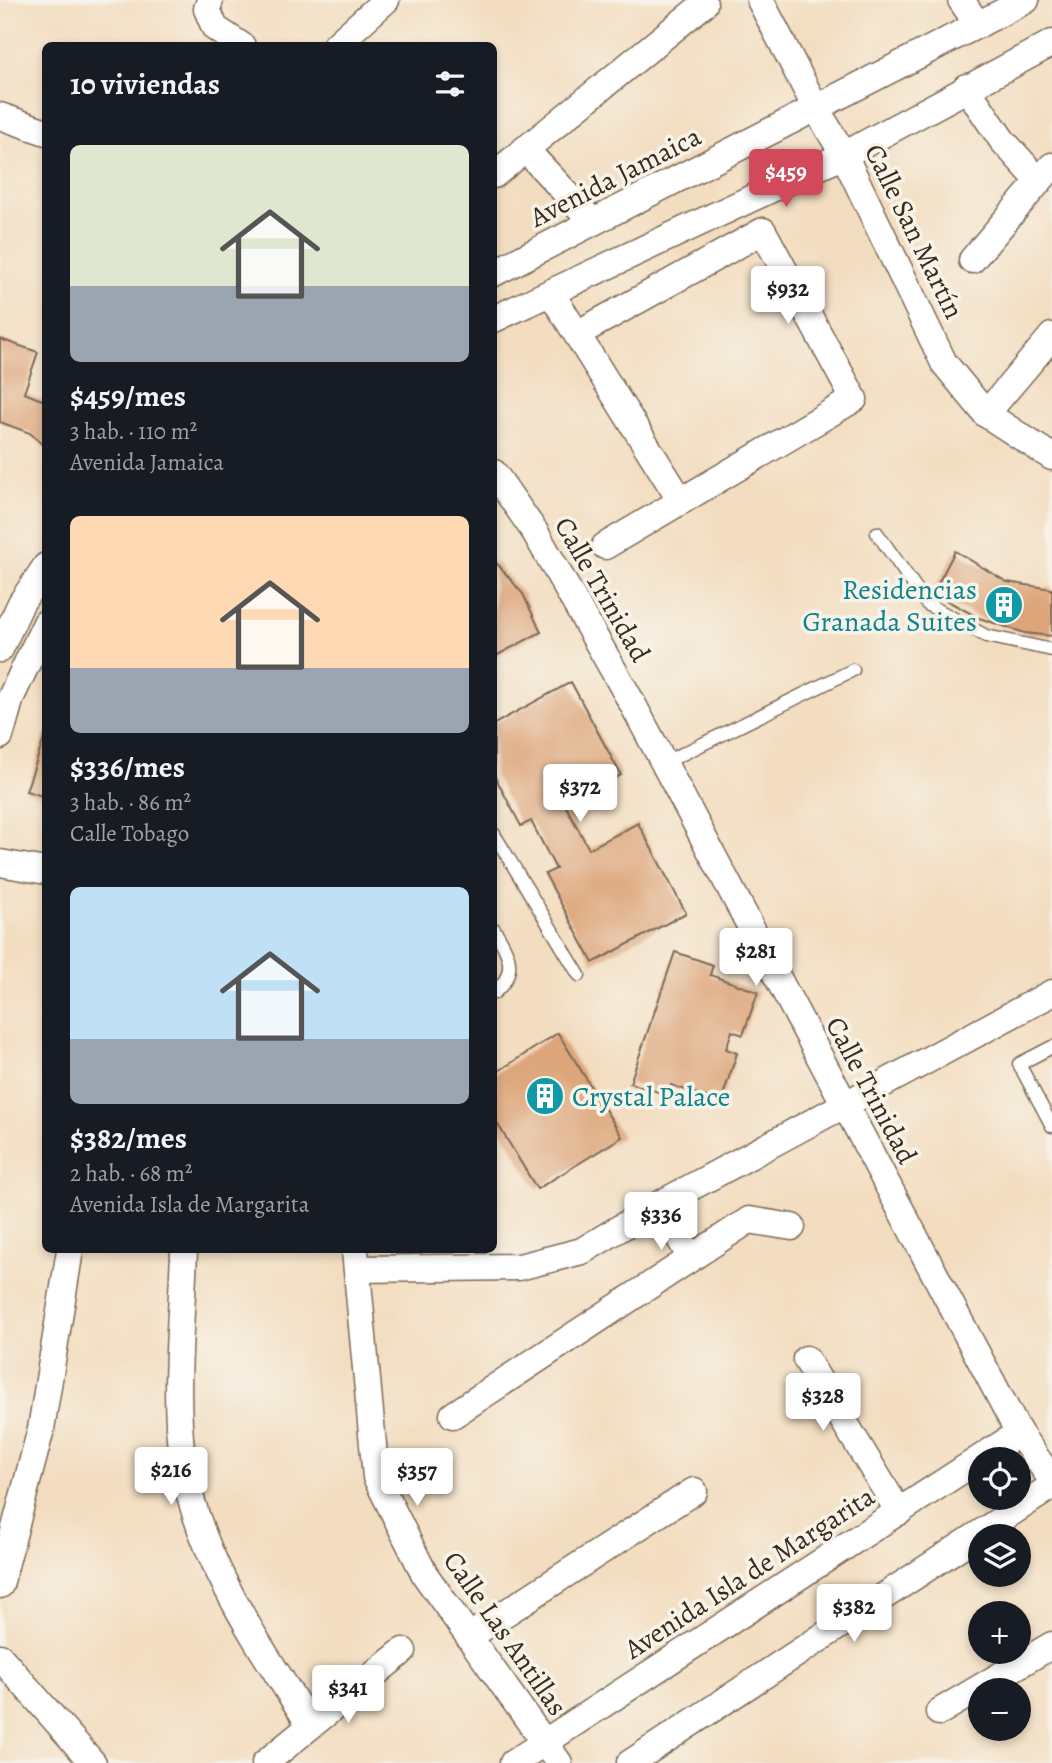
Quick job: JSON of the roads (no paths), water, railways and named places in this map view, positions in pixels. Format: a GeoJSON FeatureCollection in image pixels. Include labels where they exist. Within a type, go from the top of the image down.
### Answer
{"type":"FeatureCollection","features":[{"type":"Feature","properties":{"kind":"street"},"geometry":{"type":"LineString","coordinates":[[211,0],[207,9],[215,29],[236,42]]}},
{"type":"Feature","properties":{"kind":"street"},"geometry":{"type":"LineString","coordinates":[[339,42],[386,0]]}},
{"type":"Feature","properties":{"kind":"street","name":"Calle San Martín"},"geometry":{"type":"LineString","coordinates":[[760,0],[817,110],[845,155],[944,363],[986,414],[1052,457]]}},
{"type":"Feature","properties":{"kind":"street"},"geometry":{"type":"LineString","coordinates":[[961,0],[978,25]]}},
{"type":"Feature","properties":{"kind":"street","name":"Avenida Jamaica"},"geometry":{"type":"LineString","coordinates":[[497,271],[817,110],[1026,0]]}},
{"type":"Feature","properties":{"kind":"street"},"geometry":{"type":"LineString","coordinates":[[497,172],[704,4]]}},
{"type":"Feature","properties":{"kind":"street"},"geometry":{"type":"LineString","coordinates":[[497,318],[845,155],[966,87],[1052,43]]}},
{"type":"Feature","properties":{"kind":"street"},"geometry":{"type":"LineString","coordinates":[[966,87],[1002,140],[1046,174],[972,260]]}},
{"type":"Feature","properties":{"kind":"street"},"geometry":{"type":"LineString","coordinates":[[0,116],[42,131]]}},
{"type":"Feature","properties":{"kind":"street"},"geometry":{"type":"LineString","coordinates":[[525,149],[593,222]]}},
{"type":"Feature","properties":{"kind":"street"},"geometry":{"type":"LineString","coordinates":[[577,334],[763,232],[854,398],[604,546]]}},
{"type":"Feature","properties":{"kind":"street"},"geometry":{"type":"LineString","coordinates":[[551,293],[681,501]]}},
{"type":"Feature","properties":{"kind":"street"},"geometry":{"type":"LineString","coordinates":[[986,414],[1052,336]]}},
{"type":"Feature","properties":{"kind":"street","name":"Calle Trinidad"},"geometry":{"type":"LineString","coordinates":[[497,477],[535,533],[664,763],[1019,1433],[1052,1480]]}},
{"type":"Feature","properties":{"kind":"street"},"geometry":{"type":"LineString","coordinates":[[0,649],[21,603],[42,572]]}},
{"type":"Feature","properties":{"kind":"street"},"geometry":{"type":"LineString","coordinates":[[0,736],[12,697],[42,632]]}},
{"type":"Feature","properties":{"kind":"street"},"geometry":{"type":"LineString","coordinates":[[0,863],[42,870]]}},
{"type":"Feature","properties":{"kind":"street"},"geometry":{"type":"LineString","coordinates":[[356,1259],[519,1267],[582,1251],[660,1204],[1052,993]]}},
{"type":"Feature","properties":{"kind":"street"},"geometry":{"type":"LineString","coordinates":[[660,1204],[691,1258]]}},
{"type":"Feature","properties":{"kind":"street"},"geometry":{"type":"LineString","coordinates":[[453,1415],[749,1220],[792,1227]]}},
{"type":"Feature","properties":{"kind":"street"},"geometry":{"type":"LineString","coordinates":[[0,1585],[41,1429],[69,1253]]}},
{"type":"Feature","properties":{"kind":"street"},"geometry":{"type":"LineString","coordinates":[[184,1253],[177,1377],[183,1459],[208,1549],[310,1725]]}},
{"type":"Feature","properties":{"kind":"street","name":"Calle Las Antillas"},"geometry":{"type":"LineString","coordinates":[[356,1259],[376,1477],[425,1575],[552,1753]]}},
{"type":"Feature","properties":{"kind":"street"},"geometry":{"type":"LineString","coordinates":[[806,1359],[899,1512]]}},
{"type":"Feature","properties":{"kind":"street","name":"Avenida Isla de Margarita"},"geometry":{"type":"LineString","coordinates":[[513,1763],[552,1753],[899,1512],[1019,1433]]}},
{"type":"Feature","properties":{"kind":"street"},"geometry":{"type":"LineString","coordinates":[[630,1763],[1052,1486]]}},
{"type":"Feature","properties":{"kind":"street"},"geometry":{"type":"LineString","coordinates":[[470,1636],[694,1491]]}},
{"type":"Feature","properties":{"kind":"street"},"geometry":{"type":"LineString","coordinates":[[939,1712],[1052,1645]]}},
{"type":"Feature","properties":{"kind":"street"},"geometry":{"type":"LineString","coordinates":[[265,1763],[403,1651]]}},
{"type":"Feature","properties":{"kind":"street"},"geometry":{"type":"LineString","coordinates":[[0,1657],[93,1763]]}},
{"type":"Feature","properties":{"kind":"lane"},"geometry":{"type":"LineString","coordinates":[[877,533],[927,604],[986,635],[1052,650]]}},
{"type":"Feature","properties":{"kind":"lane"},"geometry":{"type":"LineString","coordinates":[[664,763],[853,670]]}},
{"type":"Feature","properties":{"kind":"lane"},"geometry":{"type":"LineString","coordinates":[[497,839],[579,975]]}},
{"type":"Feature","properties":{"kind":"lane"},"geometry":{"type":"LineString","coordinates":[[497,934],[510,956],[507,976],[497,989]]}},
{"type":"Feature","properties":{"kind":"lane"},"geometry":{"type":"LineString","coordinates":[[1052,1047],[1020,1064],[1052,1126]]}},
{"type":"Feature","properties":{"kind":"place","name":"Residencias Granada Suites"},"geometry":{"type":"Point","coordinates":[1004,605]}},
{"type":"Feature","properties":{"kind":"place","name":"Crystal Palace"},"geometry":{"type":"Point","coordinates":[545,1096]}}]}
